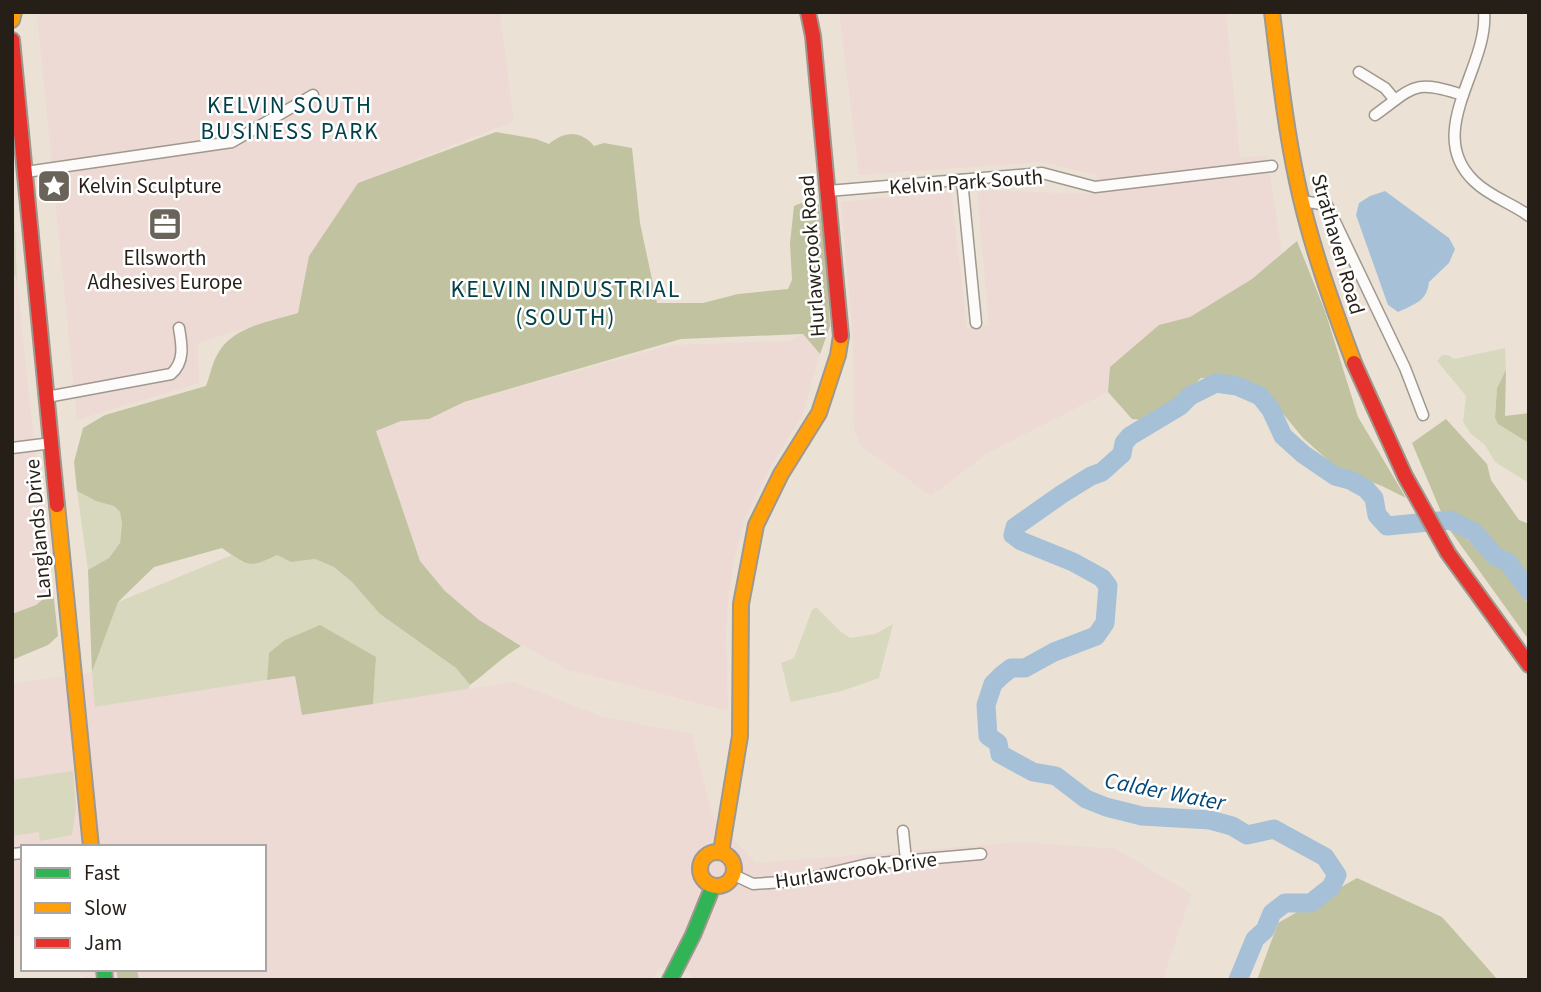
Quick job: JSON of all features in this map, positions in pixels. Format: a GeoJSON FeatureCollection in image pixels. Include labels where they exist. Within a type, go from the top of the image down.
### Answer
{"type":"FeatureCollection","features":[{"type":"Feature","properties":{"kind":"street"},"geometry":{"type":"LineString","coordinates":[[12,20],[14,12]]}},
{"type":"Feature","properties":{"kind":"street","name":"Hurlawcrook Road"},"geometry":{"type":"LineString","coordinates":[[721,852],[740,736],[740,614],[756,525],[781,474],[819,413],[838,355],[841,333],[813,36],[808,12]]}},
{"type":"Feature","properties":{"kind":"street","name":"Strathaven Road"},"geometry":{"type":"LineString","coordinates":[[1272,12],[1285,117],[1302,201],[1327,290],[1362,385],[1405,476],[1448,553],[1529,665]]}},
{"type":"Feature","properties":{"kind":"street"},"geometry":{"type":"LineString","coordinates":[[1484,12],[1482,38],[1454,126],[1460,158],[1466,172],[1489,193],[1529,216]]}},
{"type":"Feature","properties":{"kind":"street","name":"Langlands Drive"},"geometry":{"type":"LineString","coordinates":[[12,40],[88,845]]}},
{"type":"Feature","properties":{"kind":"street"},"geometry":{"type":"LineString","coordinates":[[1359,72],[1381,84],[1395,100]]}},
{"type":"Feature","properties":{"kind":"street"},"geometry":{"type":"LineString","coordinates":[[1375,116],[1417,86],[1426,85],[1464,95]]}},
{"type":"Feature","properties":{"kind":"street"},"geometry":{"type":"LineString","coordinates":[[26,172],[232,142],[313,95]]}},
{"type":"Feature","properties":{"kind":"street","name":"Kelvin Park South"},"geometry":{"type":"LineString","coordinates":[[828,191],[1042,173],[1095,187],[1272,166]]}},
{"type":"Feature","properties":{"kind":"street"},"geometry":{"type":"LineString","coordinates":[[962,180],[976,323]]}},
{"type":"Feature","properties":{"kind":"street"},"geometry":{"type":"LineString","coordinates":[[1302,201],[1327,205],[1405,368],[1423,415]]}},
{"type":"Feature","properties":{"kind":"street"},"geometry":{"type":"LineString","coordinates":[[47,397],[170,374],[181,359],[179,328]]}},
{"type":"Feature","properties":{"kind":"street"},"geometry":{"type":"LineString","coordinates":[[12,448],[52,443]]}},
{"type":"Feature","properties":{"kind":"street"},"geometry":{"type":"LineString","coordinates":[[904,831],[906,860]]}},
{"type":"Feature","properties":{"kind":"street"},"geometry":{"type":"LineString","coordinates":[[721,852],[734,863],[734,875],[728,883],[713,886],[704,881],[700,866],[705,856],[721,852]]}},
{"type":"Feature","properties":{"kind":"street","name":"Hurlawcrook Drive"},"geometry":{"type":"LineString","coordinates":[[734,875],[753,884],[796,881],[868,864],[981,854]]}},
{"type":"Feature","properties":{"kind":"street"},"geometry":{"type":"LineString","coordinates":[[670,980],[693,935],[713,886]]}},
{"type":"Feature","properties":{"kind":"shaded area","name":"KELVIN SOUTH BUSINESS PARK"},"geometry":{"type":"Polygon","coordinates":[[[53,12],[500,12],[514,121],[358,183],[309,256],[298,313],[198,343],[199,383],[77,420],[37,15],[53,12]]]}},
{"type":"Feature","properties":{"kind":"shaded area"},"geometry":{"type":"Polygon","coordinates":[[[839,12],[1226,12],[1240,157],[1267,156],[1282,253],[1252,279],[1190,317],[1159,325],[1110,367],[1108,392],[989,452],[931,496],[861,446],[854,430],[853,341],[841,202],[951,191],[967,328],[989,325],[977,190],[1092,194],[1097,175],[1041,162],[859,175],[839,12]]]}},
{"type":"Feature","properties":{"kind":"shaded area"},"geometry":{"type":"Polygon","coordinates":[[[17,281],[50,593],[36,605],[12,614],[12,282],[17,281]]]}},
{"type":"Feature","properties":{"kind":"shaded area"},"geometry":{"type":"Polygon","coordinates":[[[803,334],[820,354],[802,416],[767,473],[743,522],[734,561],[726,634],[728,711],[566,669],[479,621],[445,591],[420,561],[376,431],[401,421],[429,419],[464,402],[671,345],[788,341],[803,334]]]}},
{"type":"Feature","properties":{"kind":"shaded area"},"geometry":{"type":"Polygon","coordinates":[[[92,672],[95,707],[295,676],[302,715],[513,682],[604,717],[692,734],[712,815],[756,863],[1022,842],[1116,849],[1191,894],[1163,980],[694,980],[688,972],[660,968],[651,980],[86,980],[78,971],[266,971],[266,845],[21,845],[21,936],[12,936],[12,684],[92,672]]]}},
{"type":"Feature","properties":{"kind":"green space"},"geometry":{"type":"Polygon","coordinates":[[[496,132],[549,144],[572,134],[583,137],[594,146],[604,143],[632,148],[640,223],[657,303],[703,303],[738,294],[788,289],[792,280],[790,243],[794,206],[804,202],[819,204],[827,269],[830,326],[820,354],[803,334],[681,339],[464,402],[429,419],[401,421],[376,431],[420,561],[445,591],[479,620],[521,646],[470,685],[456,668],[380,614],[352,582],[334,567],[315,559],[291,562],[277,555],[248,564],[222,548],[154,567],[118,602],[92,672],[88,570],[109,558],[120,543],[122,524],[120,512],[114,506],[96,501],[77,491],[74,462],[83,428],[105,415],[206,386],[217,355],[232,337],[253,326],[298,313],[309,256],[358,183],[496,132]]]}},
{"type":"Feature","properties":{"kind":"green space"},"geometry":{"type":"Polygon","coordinates":[[[14,201],[17,281],[12,270],[14,201]]]}},
{"type":"Feature","properties":{"kind":"green space"},"geometry":{"type":"Polygon","coordinates":[[[1297,241],[1325,311],[1358,417],[1406,498],[1338,469],[1303,438],[1280,410],[1235,378],[1201,378],[1156,421],[1132,419],[1108,392],[1110,367],[1159,325],[1190,317],[1252,279],[1297,241]]]}},
{"type":"Feature","properties":{"kind":"green space"},"geometry":{"type":"Polygon","coordinates":[[[1505,348],[1506,370],[1497,388],[1495,418],[1498,424],[1529,443],[1529,483],[1495,462],[1485,445],[1471,434],[1463,422],[1466,396],[1437,361],[1442,355],[1454,359],[1505,348]]]}},
{"type":"Feature","properties":{"kind":"green space"},"geometry":{"type":"Polygon","coordinates":[[[1506,370],[1505,416],[1529,413],[1529,443],[1498,424],[1495,418],[1497,388],[1506,370]]]}},
{"type":"Feature","properties":{"kind":"green space"},"geometry":{"type":"Polygon","coordinates":[[[1446,419],[1487,464],[1491,480],[1519,520],[1529,524],[1529,575],[1513,569],[1499,550],[1452,529],[1511,574],[1529,605],[1529,640],[1447,526],[1412,443],[1446,419]]]}},
{"type":"Feature","properties":{"kind":"green space"},"geometry":{"type":"Polygon","coordinates":[[[77,491],[96,501],[114,505],[120,512],[122,524],[120,543],[109,558],[88,570],[77,491]]]}},
{"type":"Feature","properties":{"kind":"green space"},"geometry":{"type":"Polygon","coordinates":[[[232,555],[241,562],[277,555],[291,562],[315,559],[334,567],[352,582],[380,614],[456,668],[470,685],[468,689],[373,704],[376,657],[269,653],[267,680],[95,707],[92,672],[118,602],[232,555]]]}},
{"type":"Feature","properties":{"kind":"green space"},"geometry":{"type":"Polygon","coordinates":[[[53,591],[58,636],[48,645],[12,660],[12,614],[36,605],[53,591]]]}},
{"type":"Feature","properties":{"kind":"green space"},"geometry":{"type":"Polygon","coordinates":[[[816,607],[850,638],[875,634],[893,624],[879,678],[842,691],[791,702],[781,663],[794,658],[812,610],[816,607]]]}},
{"type":"Feature","properties":{"kind":"green space"},"geometry":{"type":"Polygon","coordinates":[[[320,625],[376,657],[373,704],[302,715],[295,676],[267,680],[269,653],[285,640],[320,625]]]}},
{"type":"Feature","properties":{"kind":"green space"},"geometry":{"type":"Polygon","coordinates":[[[73,771],[76,807],[72,835],[40,841],[39,832],[12,836],[12,780],[73,771]]]}},
{"type":"Feature","properties":{"kind":"green space"},"geometry":{"type":"Polygon","coordinates":[[[1357,878],[1442,917],[1498,980],[1257,980],[1278,923],[1357,878]]]}},
{"type":"Feature","properties":{"kind":"green space"},"geometry":{"type":"Polygon","coordinates":[[[116,971],[137,971],[139,980],[118,980],[116,971]]]}},
{"type":"Feature","properties":{"kind":"water"},"geometry":{"type":"Polygon","coordinates":[[[1385,191],[1449,238],[1455,249],[1449,263],[1429,282],[1423,298],[1398,312],[1388,305],[1356,215],[1359,203],[1385,191]]]}},
{"type":"Feature","properties":{"kind":"waterway","name":"Calder Water"},"geometry":{"type":"LineString","coordinates":[[1238,980],[1255,939],[1265,930],[1272,913],[1285,903],[1311,903],[1331,887],[1337,875],[1325,857],[1274,829],[1247,835],[1232,826],[1210,820],[1142,816],[1106,807],[1086,799],[1056,776],[1033,772],[1000,754],[998,743],[988,736],[986,705],[993,684],[1011,668],[1025,668],[1054,652],[1096,636],[1105,623],[1108,586],[1102,578],[1073,562],[1021,541],[1013,535],[1015,527],[1062,494],[1102,472],[1122,454],[1124,443],[1130,436],[1180,406],[1190,396],[1216,383],[1237,386],[1260,396],[1271,410],[1283,436],[1335,476],[1350,480],[1366,489],[1374,498],[1377,515],[1387,526],[1450,520],[1474,532],[1496,557],[1508,562],[1529,591]]}},
{"type":"Feature","properties":{"kind":"traffic: fast"},"geometry":{"type":"LineString","coordinates":[[670,980],[693,935],[713,886]]}},
{"type":"Feature","properties":{"kind":"traffic: fast"},"geometry":{"type":"LineString","coordinates":[[104,971],[105,980]]}},
{"type":"Feature","properties":{"kind":"traffic: slow"},"geometry":{"type":"LineString","coordinates":[[12,20],[14,12]]}},
{"type":"Feature","properties":{"kind":"traffic: slow"},"geometry":{"type":"LineString","coordinates":[[1272,12],[1286,118],[1302,204],[1322,273],[1354,363]]}},
{"type":"Feature","properties":{"kind":"traffic: slow"},"geometry":{"type":"LineString","coordinates":[[721,852],[740,736],[741,604],[756,525],[781,474],[819,413],[838,355],[841,336]]}},
{"type":"Feature","properties":{"kind":"traffic: slow"},"geometry":{"type":"LineString","coordinates":[[57,505],[91,845]]}},
{"type":"Feature","properties":{"kind":"traffic: slow"},"geometry":{"type":"LineString","coordinates":[[717,852],[729,857],[734,869],[729,881],[717,886],[705,881],[700,869],[705,857],[717,852]]}},
{"type":"Feature","properties":{"kind":"traffic: jam"},"geometry":{"type":"LineString","coordinates":[[808,12],[813,36],[841,336]]}},
{"type":"Feature","properties":{"kind":"traffic: jam"},"geometry":{"type":"LineString","coordinates":[[12,40],[57,505]]}},
{"type":"Feature","properties":{"kind":"traffic: jam"},"geometry":{"type":"LineString","coordinates":[[1354,363],[1405,476],[1448,553],[1529,665]]}},
{"type":"Feature","properties":{"kind":"place","name":"Kelvin Sculpture"},"geometry":{"type":"Point","coordinates":[54,186]}},
{"type":"Feature","properties":{"kind":"place","name":"Ellsworth Adhesives Europe"},"geometry":{"type":"Point","coordinates":[165,224]}},
{"type":"Feature","properties":{"kind":"district","name":"KELVIN SOUTH BUSINESS PARK"},"geometry":{"type":"Point","coordinates":[290,118]}},
{"type":"Feature","properties":{"kind":"district","name":"KELVIN INDUSTRIAL (SOUTH)"},"geometry":{"type":"Point","coordinates":[566,303]}}]}
